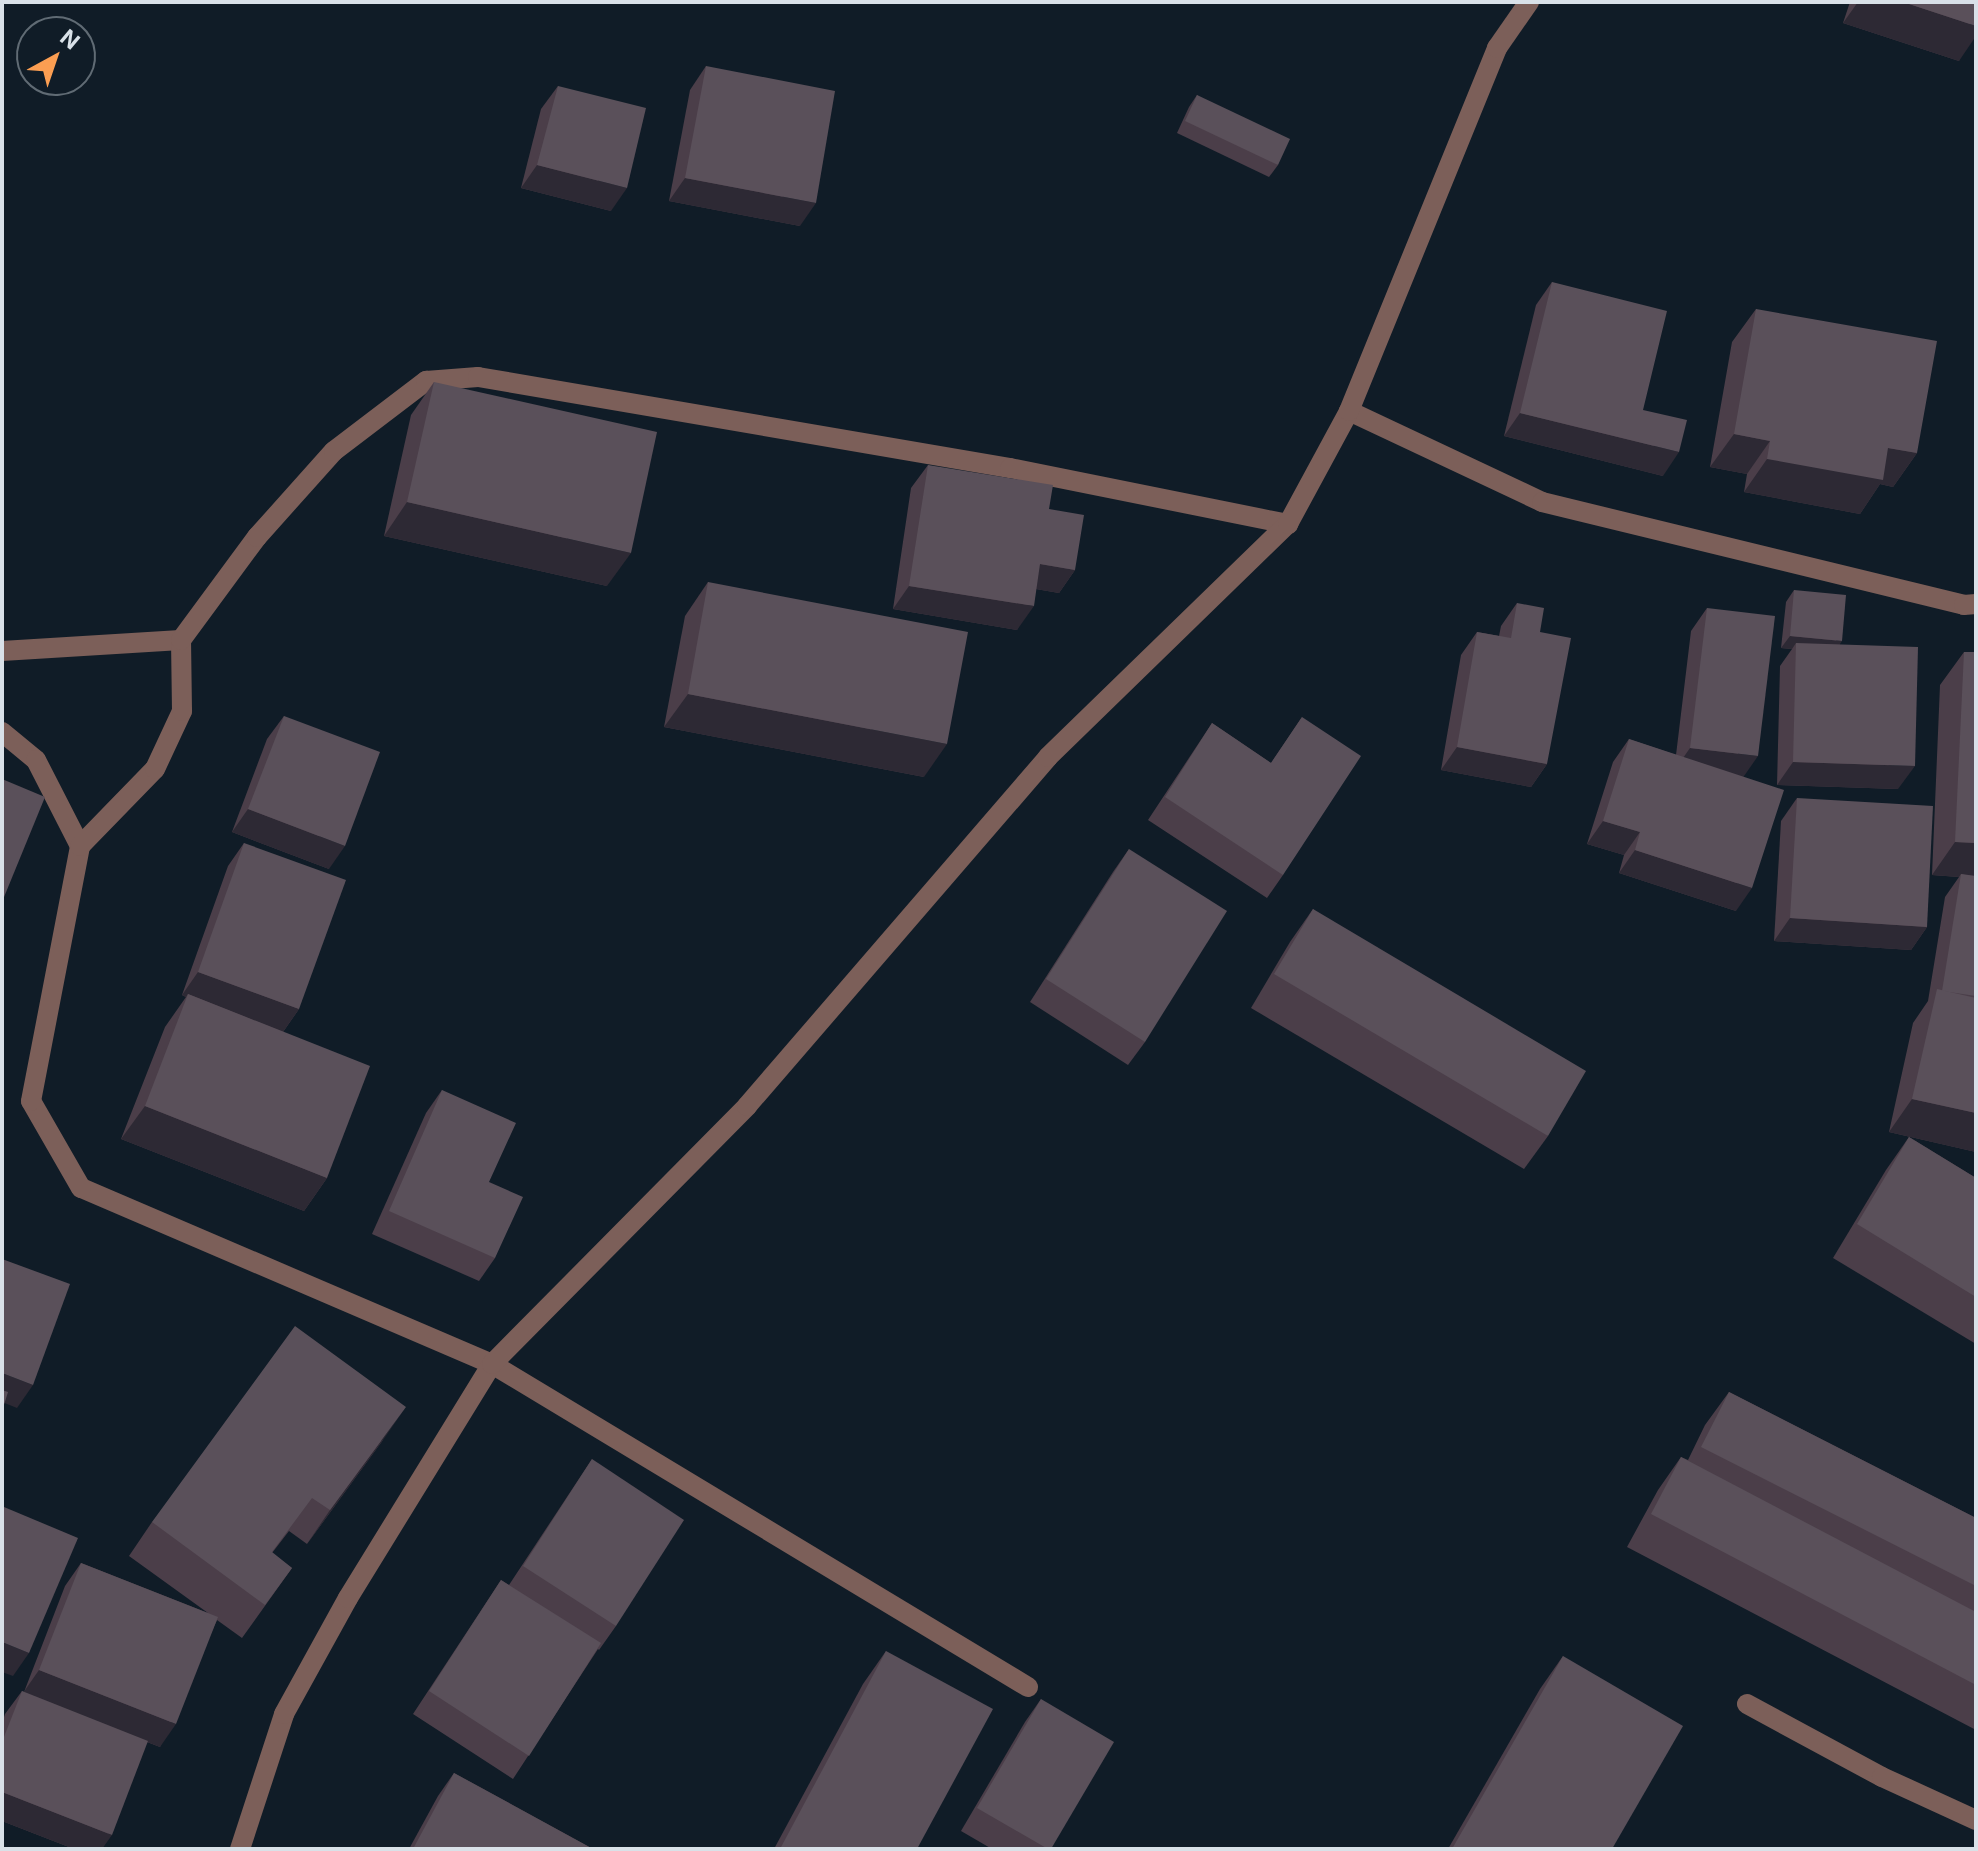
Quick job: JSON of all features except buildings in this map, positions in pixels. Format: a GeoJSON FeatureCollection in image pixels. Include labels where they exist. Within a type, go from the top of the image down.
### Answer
{"type":"FeatureCollection","features":[{"type":"Feature","properties":{"kind":"street"},"geometry":{"type":"LineString","coordinates":[[240,1849],[284,1714],[348,1598],[492,1364],[747,1106],[1048,757],[1288,524],[1349,411],[1497,48],[1529,2]]}},
{"type":"Feature","properties":{"kind":"street"},"geometry":{"type":"LineString","coordinates":[[1028,1687],[492,1364],[81,1188],[31,1101],[80,846],[155,769],[182,711],[181,640],[257,537],[334,451],[426,381],[478,377],[1010,468],[1288,524]]}},
{"type":"Feature","properties":{"kind":"street"},"geometry":{"type":"LineString","coordinates":[[1349,411],[1542,502],[1964,605],[1976,604]]}},
{"type":"Feature","properties":{"kind":"street"},"geometry":{"type":"LineString","coordinates":[[2,651],[181,640]]}},
{"type":"Feature","properties":{"kind":"street"},"geometry":{"type":"LineString","coordinates":[[2,732],[36,760],[80,846]]}},
{"type":"Feature","properties":{"kind":"street"},"geometry":{"type":"LineString","coordinates":[[1747,1704],[1882,1777],[1976,1820]]}}]}
